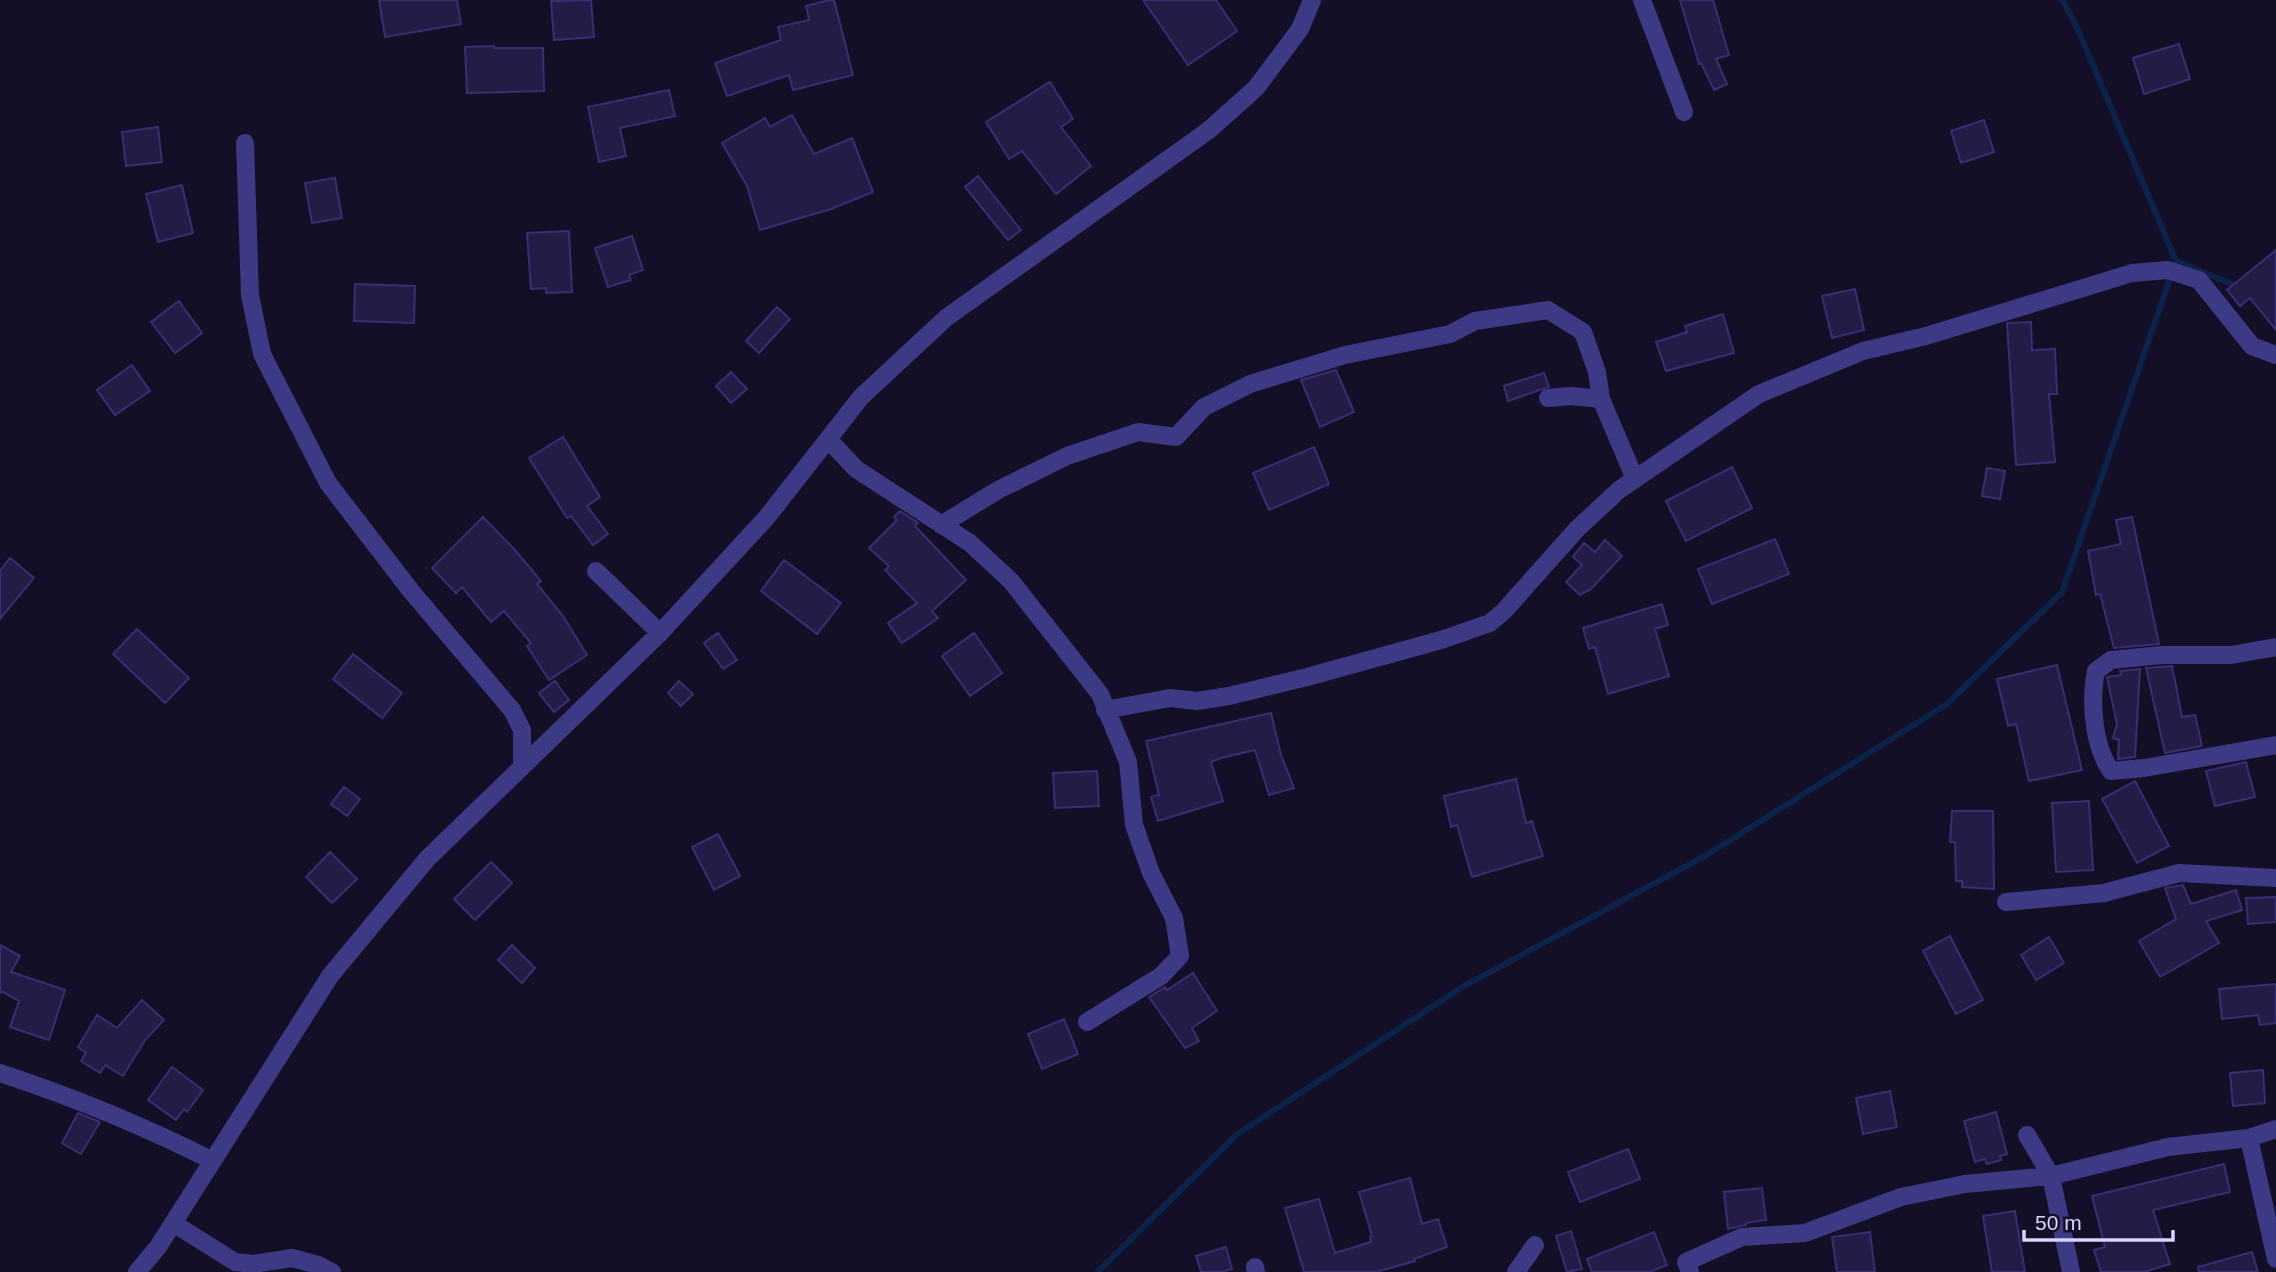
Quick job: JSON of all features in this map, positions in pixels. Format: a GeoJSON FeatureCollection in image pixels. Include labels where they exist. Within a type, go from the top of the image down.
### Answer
{"type":"FeatureCollection","features":[{"type":"Feature","properties":{"kind":"street"},"geometry":{"type":"LineString","coordinates":[[137,1272],[173,1223],[330,976],[427,859],[660,633],[767,517],[862,397],[946,318],[1209,130],[1256,88],[1300,29],[1312,0]]}},
{"type":"Feature","properties":{"kind":"street"},"geometry":{"type":"LineString","coordinates":[[1642,0],[1684,112]]}},
{"type":"Feature","properties":{"kind":"street"},"geometry":{"type":"LineString","coordinates":[[245,143],[250,295],[262,354],[328,484],[411,591],[512,710],[522,730],[522,767]]}},
{"type":"Feature","properties":{"kind":"street"},"geometry":{"type":"LineString","coordinates":[[1105,710],[1170,698],[1197,701],[1228,696],[1428,644],[1490,623],[1504,611],[1577,529],[1619,490],[1759,394],[1863,351],[1926,336],[2132,273],[2168,270],[2199,281],[2252,345],[2276,355]]}},
{"type":"Feature","properties":{"kind":"street"},"geometry":{"type":"LineString","coordinates":[[941,525],[998,490],[1067,456],[1138,432],[1176,437],[1204,407],[1250,384],[1345,355],[1450,334],[1475,321],[1548,310],[1583,332],[1597,372],[1601,399],[1635,479]]}},
{"type":"Feature","properties":{"kind":"street"},"geometry":{"type":"LineString","coordinates":[[1548,398],[1570,396],[1601,399]]}},
{"type":"Feature","properties":{"kind":"street"},"geometry":{"type":"LineString","coordinates":[[828,439],[856,470],[970,543],[1011,581],[1100,694],[1128,762],[1134,825],[1151,873],[1174,918],[1180,956],[1161,976],[1087,1022]]}},
{"type":"Feature","properties":{"kind":"street"},"geometry":{"type":"LineString","coordinates":[[596,571],[660,633]]}},
{"type":"Feature","properties":{"kind":"street"},"geometry":{"type":"LineString","coordinates":[[2276,647],[2231,655],[2162,655],[2111,660],[2096,671],[2092,690],[2095,724],[2105,762],[2111,771],[2144,768],[2276,745]]}},
{"type":"Feature","properties":{"kind":"street"},"geometry":{"type":"LineString","coordinates":[[2006,902],[2104,893],[2179,873],[2276,878]]}},
{"type":"Feature","properties":{"kind":"street"},"geometry":{"type":"LineString","coordinates":[[0,1073],[155,1132],[213,1161]]}},
{"type":"Feature","properties":{"kind":"street"},"geometry":{"type":"LineString","coordinates":[[1689,1272],[1686,1262],[1742,1237],[1805,1233],[1901,1197],[1965,1184],[2051,1176],[2168,1147],[2249,1138],[2276,1129]]}},
{"type":"Feature","properties":{"kind":"street"},"geometry":{"type":"LineString","coordinates":[[2027,1135],[2051,1176],[2071,1272]]}},
{"type":"Feature","properties":{"kind":"street"},"geometry":{"type":"LineString","coordinates":[[2249,1138],[2276,1259]]}},
{"type":"Feature","properties":{"kind":"street"},"geometry":{"type":"LineString","coordinates":[[173,1223],[235,1262],[256,1268],[292,1258],[332,1272]]}},
{"type":"Feature","properties":{"kind":"street"},"geometry":{"type":"LineString","coordinates":[[1516,1272],[1535,1245]]}},
{"type":"Feature","properties":{"kind":"building"},"geometry":{"type":"Polygon","coordinates":[[[379,0],[457,0],[461,24],[385,37],[379,0]]]}},
{"type":"Feature","properties":{"kind":"building"},"geometry":{"type":"Polygon","coordinates":[[[591,0],[594,37],[554,40],[551,1],[591,0]]]}},
{"type":"Feature","properties":{"kind":"building"},"geometry":{"type":"Polygon","coordinates":[[[834,0],[853,75],[793,90],[789,75],[727,96],[715,63],[781,40],[778,27],[809,20],[806,6],[834,0]]]}},
{"type":"Feature","properties":{"kind":"building"},"geometry":{"type":"Polygon","coordinates":[[[1143,0],[1216,0],[1237,31],[1188,65],[1143,0]]]}},
{"type":"Feature","properties":{"kind":"building"},"geometry":{"type":"Polygon","coordinates":[[[1680,0],[1713,0],[1729,55],[1716,59],[1727,84],[1714,90],[1701,63],[1699,64],[1680,0]]]}},
{"type":"Feature","properties":{"kind":"building"},"geometry":{"type":"Polygon","coordinates":[[[2179,44],[2190,79],[2144,94],[2133,58],[2179,44]]]}},
{"type":"Feature","properties":{"kind":"building"},"geometry":{"type":"Polygon","coordinates":[[[465,47],[543,48],[544,91],[467,93],[465,47]]]}},
{"type":"Feature","properties":{"kind":"building"},"geometry":{"type":"Polygon","coordinates":[[[1050,82],[1073,119],[1061,127],[1091,166],[1056,194],[1022,151],[1009,159],[986,122],[1050,82]]]}},
{"type":"Feature","properties":{"kind":"building"},"geometry":{"type":"Polygon","coordinates":[[[669,90],[675,116],[620,128],[626,156],[599,162],[588,107],[669,90]]]}},
{"type":"Feature","properties":{"kind":"building"},"geometry":{"type":"Polygon","coordinates":[[[792,115],[814,154],[852,138],[873,192],[831,209],[760,230],[747,186],[722,143],[765,118],[770,127],[792,115]]]}},
{"type":"Feature","properties":{"kind":"building"},"geometry":{"type":"Polygon","coordinates":[[[1984,120],[1994,152],[1961,163],[1951,131],[1984,120]]]}},
{"type":"Feature","properties":{"kind":"building"},"geometry":{"type":"Polygon","coordinates":[[[158,127],[162,162],[126,166],[122,132],[158,127]]]}},
{"type":"Feature","properties":{"kind":"building"},"geometry":{"type":"Polygon","coordinates":[[[978,176],[1021,230],[1008,240],[965,187],[978,176]]]}},
{"type":"Feature","properties":{"kind":"building"},"geometry":{"type":"Polygon","coordinates":[[[335,178],[342,218],[312,223],[305,183],[335,178]]]}},
{"type":"Feature","properties":{"kind":"building"},"geometry":{"type":"Polygon","coordinates":[[[182,185],[193,233],[158,242],[146,194],[182,185]]]}},
{"type":"Feature","properties":{"kind":"building"},"geometry":{"type":"Polygon","coordinates":[[[569,231],[572,292],[546,293],[546,288],[531,289],[527,233],[569,231]]]}},
{"type":"Feature","properties":{"kind":"building"},"geometry":{"type":"Polygon","coordinates":[[[632,236],[643,270],[629,275],[631,280],[608,287],[595,248],[632,236]]]}},
{"type":"Feature","properties":{"kind":"building"},"geometry":{"type":"Polygon","coordinates":[[[2276,250],[2276,330],[2250,298],[2240,306],[2227,290],[2276,250]]]}},
{"type":"Feature","properties":{"kind":"building"},"geometry":{"type":"Polygon","coordinates":[[[355,284],[415,286],[414,323],[354,321],[355,284]]]}},
{"type":"Feature","properties":{"kind":"building"},"geometry":{"type":"Polygon","coordinates":[[[1855,289],[1864,330],[1832,338],[1822,296],[1855,289]]]}},
{"type":"Feature","properties":{"kind":"building"},"geometry":{"type":"Polygon","coordinates":[[[179,301],[202,333],[175,353],[151,322],[179,301]]]}},
{"type":"Feature","properties":{"kind":"building"},"geometry":{"type":"Polygon","coordinates":[[[777,307],[790,319],[759,353],[746,341],[777,307]]]}},
{"type":"Feature","properties":{"kind":"building"},"geometry":{"type":"Polygon","coordinates":[[[1723,314],[1734,353],[1666,371],[1656,342],[1687,332],[1685,326],[1723,314]]]}},
{"type":"Feature","properties":{"kind":"building"},"geometry":{"type":"Polygon","coordinates":[[[2031,322],[2032,350],[2055,349],[2057,394],[2049,394],[2055,462],[2016,465],[2007,323],[2031,322]]]}},
{"type":"Feature","properties":{"kind":"building"},"geometry":{"type":"Polygon","coordinates":[[[132,365],[150,391],[115,415],[97,390],[132,365]]]}},
{"type":"Feature","properties":{"kind":"building"},"geometry":{"type":"Polygon","coordinates":[[[1336,370],[1354,412],[1320,427],[1301,380],[1336,370]]]}},
{"type":"Feature","properties":{"kind":"building"},"geometry":{"type":"Polygon","coordinates":[[[731,372],[747,389],[731,403],[716,386],[731,372]]]}},
{"type":"Feature","properties":{"kind":"building"},"geometry":{"type":"Polygon","coordinates":[[[1544,373],[1549,387],[1508,401],[1504,386],[1544,373]]]}},
{"type":"Feature","properties":{"kind":"building"},"geometry":{"type":"Polygon","coordinates":[[[563,437],[600,497],[587,506],[608,534],[593,545],[571,516],[567,518],[529,458],[563,437]]]}},
{"type":"Feature","properties":{"kind":"building"},"geometry":{"type":"Polygon","coordinates":[[[1314,447],[1329,484],[1269,510],[1253,473],[1314,447]]]}},
{"type":"Feature","properties":{"kind":"building"},"geometry":{"type":"Polygon","coordinates":[[[1732,467],[1752,508],[1686,541],[1666,501],[1732,467]]]}},
{"type":"Feature","properties":{"kind":"building"},"geometry":{"type":"Polygon","coordinates":[[[1987,468],[2005,471],[2000,499],[1982,496],[1987,468]]]}},
{"type":"Feature","properties":{"kind":"building"},"geometry":{"type":"Polygon","coordinates":[[[900,511],[918,523],[915,526],[966,580],[932,611],[938,618],[902,643],[888,623],[917,603],[885,570],[889,566],[869,548],[897,520],[894,517],[900,511]]]}},
{"type":"Feature","properties":{"kind":"building"},"geometry":{"type":"Polygon","coordinates":[[[483,517],[541,581],[537,584],[563,616],[587,655],[549,680],[527,646],[531,643],[504,611],[491,622],[462,587],[456,593],[432,568],[483,517]]]}},
{"type":"Feature","properties":{"kind":"building"},"geometry":{"type":"Polygon","coordinates":[[[2132,517],[2159,644],[2114,648],[2100,594],[2096,595],[2088,551],[2121,544],[2116,520],[2132,517]]]}},
{"type":"Feature","properties":{"kind":"building"},"geometry":{"type":"Polygon","coordinates":[[[1775,539],[1789,574],[1712,604],[1698,569],[1775,539]]]}},
{"type":"Feature","properties":{"kind":"building"},"geometry":{"type":"Polygon","coordinates":[[[1605,540],[1622,556],[1591,589],[1580,595],[1566,582],[1582,565],[1573,557],[1584,543],[1595,552],[1605,540]]]}},
{"type":"Feature","properties":{"kind":"building"},"geometry":{"type":"Polygon","coordinates":[[[10,558],[34,578],[0,619],[0,571],[10,558]]]}},
{"type":"Feature","properties":{"kind":"building"},"geometry":{"type":"Polygon","coordinates":[[[784,560],[841,603],[817,634],[761,591],[784,560]]]}},
{"type":"Feature","properties":{"kind":"building"},"geometry":{"type":"Polygon","coordinates":[[[1662,604],[1668,625],[1655,629],[1669,676],[1608,694],[1595,647],[1589,649],[1583,628],[1662,604]]]}},
{"type":"Feature","properties":{"kind":"building"},"geometry":{"type":"Polygon","coordinates":[[[137,629],[189,678],[165,703],[113,654],[137,629]]]}},
{"type":"Feature","properties":{"kind":"building"},"geometry":{"type":"Polygon","coordinates":[[[718,633],[737,660],[723,669],[704,643],[718,633]]]}},
{"type":"Feature","properties":{"kind":"building"},"geometry":{"type":"Polygon","coordinates":[[[974,633],[1002,673],[970,696],[942,656],[974,633]]]}},
{"type":"Feature","properties":{"kind":"building"},"geometry":{"type":"Polygon","coordinates":[[[353,654],[402,693],[382,718],[333,679],[353,654]]]}},
{"type":"Feature","properties":{"kind":"building"},"geometry":{"type":"Polygon","coordinates":[[[2057,665],[2082,770],[2029,781],[2016,724],[2008,726],[1997,679],[2057,665]]]}},
{"type":"Feature","properties":{"kind":"building"},"geometry":{"type":"Polygon","coordinates":[[[2172,666],[2182,717],[2195,715],[2202,746],[2165,753],[2146,668],[2172,666]]]}},
{"type":"Feature","properties":{"kind":"building"},"geometry":{"type":"Polygon","coordinates":[[[2140,669],[2135,757],[2118,759],[2119,740],[2113,738],[2117,724],[2107,677],[2121,675],[2120,671],[2140,669]]]}},
{"type":"Feature","properties":{"kind":"building"},"geometry":{"type":"Polygon","coordinates":[[[555,681],[569,700],[554,712],[539,693],[555,681]]]}},
{"type":"Feature","properties":{"kind":"building"},"geometry":{"type":"Polygon","coordinates":[[[679,681],[693,694],[681,706],[668,693],[679,681]]]}},
{"type":"Feature","properties":{"kind":"building"},"geometry":{"type":"Polygon","coordinates":[[[1271,713],[1281,755],[1294,788],[1269,795],[1255,750],[1221,758],[1211,762],[1223,801],[1158,821],[1151,797],[1159,795],[1146,741],[1271,713]]]}},
{"type":"Feature","properties":{"kind":"building"},"geometry":{"type":"Polygon","coordinates":[[[2246,762],[2255,797],[2215,806],[2206,771],[2246,762]]]}},
{"type":"Feature","properties":{"kind":"building"},"geometry":{"type":"Polygon","coordinates":[[[1097,771],[1099,806],[1055,808],[1053,773],[1097,771]]]}},
{"type":"Feature","properties":{"kind":"building"},"geometry":{"type":"Polygon","coordinates":[[[1516,779],[1526,823],[1532,821],[1543,856],[1472,877],[1457,825],[1451,827],[1444,796],[1516,779]]]}},
{"type":"Feature","properties":{"kind":"building"},"geometry":{"type":"Polygon","coordinates":[[[2135,781],[2169,846],[2137,863],[2102,799],[2135,781]]]}},
{"type":"Feature","properties":{"kind":"building"},"geometry":{"type":"Polygon","coordinates":[[[344,787],[360,799],[347,816],[331,804],[344,787]]]}},
{"type":"Feature","properties":{"kind":"building"},"geometry":{"type":"Polygon","coordinates":[[[2089,801],[2093,870],[2056,872],[2052,803],[2089,801]]]}},
{"type":"Feature","properties":{"kind":"building"},"geometry":{"type":"Polygon","coordinates":[[[1952,811],[1993,811],[1994,889],[1962,887],[1962,881],[1956,881],[1955,842],[1950,842],[1952,811]]]}},
{"type":"Feature","properties":{"kind":"building"},"geometry":{"type":"Polygon","coordinates":[[[718,834],[740,876],[714,890],[692,847],[718,834]]]}},
{"type":"Feature","properties":{"kind":"building"},"geometry":{"type":"Polygon","coordinates":[[[330,852],[357,879],[332,903],[306,877],[330,852]]]}},
{"type":"Feature","properties":{"kind":"building"},"geometry":{"type":"Polygon","coordinates":[[[491,862],[512,883],[475,920],[454,899],[491,862]]]}},
{"type":"Feature","properties":{"kind":"building"},"geometry":{"type":"Polygon","coordinates":[[[2183,885],[2191,904],[2236,890],[2242,910],[2206,921],[2219,943],[2160,977],[2139,941],[2176,919],[2165,888],[2183,885]]]}},
{"type":"Feature","properties":{"kind":"building"},"geometry":{"type":"Polygon","coordinates":[[[2276,897],[2276,922],[2248,924],[2246,898],[2276,897]]]}},
{"type":"Feature","properties":{"kind":"building"},"geometry":{"type":"Polygon","coordinates":[[[1950,936],[1983,1000],[1956,1014],[1923,951],[1950,936]]]}},
{"type":"Feature","properties":{"kind":"building"},"geometry":{"type":"Polygon","coordinates":[[[2049,937],[2064,963],[2036,980],[2021,955],[2049,937]]]}},
{"type":"Feature","properties":{"kind":"building"},"geometry":{"type":"Polygon","coordinates":[[[0,945],[20,956],[11,972],[65,990],[49,1040],[10,1027],[19,1001],[1,991],[0,993],[0,945]]]}},
{"type":"Feature","properties":{"kind":"building"},"geometry":{"type":"Polygon","coordinates":[[[512,945],[535,968],[522,983],[498,960],[512,945]]]}},
{"type":"Feature","properties":{"kind":"building"},"geometry":{"type":"Polygon","coordinates":[[[1193,973],[1217,1011],[1192,1028],[1199,1041],[1185,1048],[1149,997],[1165,987],[1167,990],[1193,973]]]}},
{"type":"Feature","properties":{"kind":"building"},"geometry":{"type":"Polygon","coordinates":[[[2276,984],[2276,1023],[2260,1025],[2258,1015],[2222,1019],[2219,989],[2276,984]]]}},
{"type":"Feature","properties":{"kind":"building"},"geometry":{"type":"Polygon","coordinates":[[[142,1000],[164,1020],[145,1040],[123,1076],[105,1065],[100,1073],[81,1061],[86,1053],[78,1047],[97,1015],[117,1028],[142,1000]]]}},
{"type":"Feature","properties":{"kind":"building"},"geometry":{"type":"Polygon","coordinates":[[[1064,1019],[1078,1054],[1042,1069],[1028,1034],[1064,1019]]]}},
{"type":"Feature","properties":{"kind":"building"},"geometry":{"type":"Polygon","coordinates":[[[172,1067],[203,1090],[187,1112],[184,1109],[176,1120],[148,1100],[172,1067]]]}},
{"type":"Feature","properties":{"kind":"building"},"geometry":{"type":"Polygon","coordinates":[[[2263,1070],[2265,1103],[2233,1106],[2230,1073],[2263,1070]]]}},
{"type":"Feature","properties":{"kind":"building"},"geometry":{"type":"Polygon","coordinates":[[[1890,1091],[1897,1127],[1863,1134],[1856,1098],[1890,1091]]]}},
{"type":"Feature","properties":{"kind":"building"},"geometry":{"type":"Polygon","coordinates":[[[1996,1112],[2007,1154],[2000,1156],[2001,1160],[1987,1164],[1985,1159],[1975,1162],[1964,1121],[1996,1112]]]}},
{"type":"Feature","properties":{"kind":"building"},"geometry":{"type":"Polygon","coordinates":[[[78,1113],[100,1122],[81,1154],[62,1143],[78,1113]]]}},
{"type":"Feature","properties":{"kind":"building"},"geometry":{"type":"Polygon","coordinates":[[[1628,1149],[1640,1179],[1580,1202],[1568,1172],[1628,1149]]]}},
{"type":"Feature","properties":{"kind":"building"},"geometry":{"type":"Polygon","coordinates":[[[2224,1164],[2230,1192],[2153,1210],[2170,1264],[2144,1272],[2101,1272],[2094,1250],[2105,1247],[2092,1196],[2224,1164]]]}},
{"type":"Feature","properties":{"kind":"building"},"geometry":{"type":"Polygon","coordinates":[[[1410,1178],[1422,1224],[1438,1219],[1447,1247],[1414,1259],[1415,1261],[1376,1272],[1304,1272],[1285,1208],[1319,1199],[1335,1253],[1371,1242],[1372,1236],[1359,1192],[1410,1178]]]}},
{"type":"Feature","properties":{"kind":"building"},"geometry":{"type":"Polygon","coordinates":[[[1762,1188],[1766,1220],[1728,1229],[1724,1192],[1762,1188]]]}},
{"type":"Feature","properties":{"kind":"building"},"geometry":{"type":"Polygon","coordinates":[[[2015,1211],[2025,1272],[1992,1272],[1983,1216],[2015,1211]]]}},
{"type":"Feature","properties":{"kind":"building"},"geometry":{"type":"Polygon","coordinates":[[[1571,1231],[1582,1269],[1567,1272],[1556,1236],[1571,1231]]]}},
{"type":"Feature","properties":{"kind":"building"},"geometry":{"type":"Polygon","coordinates":[[[1654,1232],[1667,1265],[1650,1272],[1592,1272],[1587,1259],[1654,1232]]]}},
{"type":"Feature","properties":{"kind":"building"},"geometry":{"type":"Polygon","coordinates":[[[1870,1232],[1875,1272],[1837,1272],[1832,1237],[1870,1232]]]}},
{"type":"Feature","properties":{"kind":"building"},"geometry":{"type":"Polygon","coordinates":[[[1226,1247],[1232,1269],[1201,1272],[1196,1256],[1226,1247]]]}},
{"type":"Feature","properties":{"kind":"building"},"geometry":{"type":"Polygon","coordinates":[[[2252,1252],[2258,1272],[2199,1272],[2198,1267],[2252,1252]]]}},
{"type":"Feature","properties":{"kind":"waterway"},"geometry":{"type":"LineString","coordinates":[[2062,0],[2076,25],[2176,261],[2239,287]]}},
{"type":"Feature","properties":{"kind":"waterway"},"geometry":{"type":"LineString","coordinates":[[1098,1272],[1236,1135],[1464,986],[1705,856],[1947,704],[2062,592],[2176,261]]}}]}
